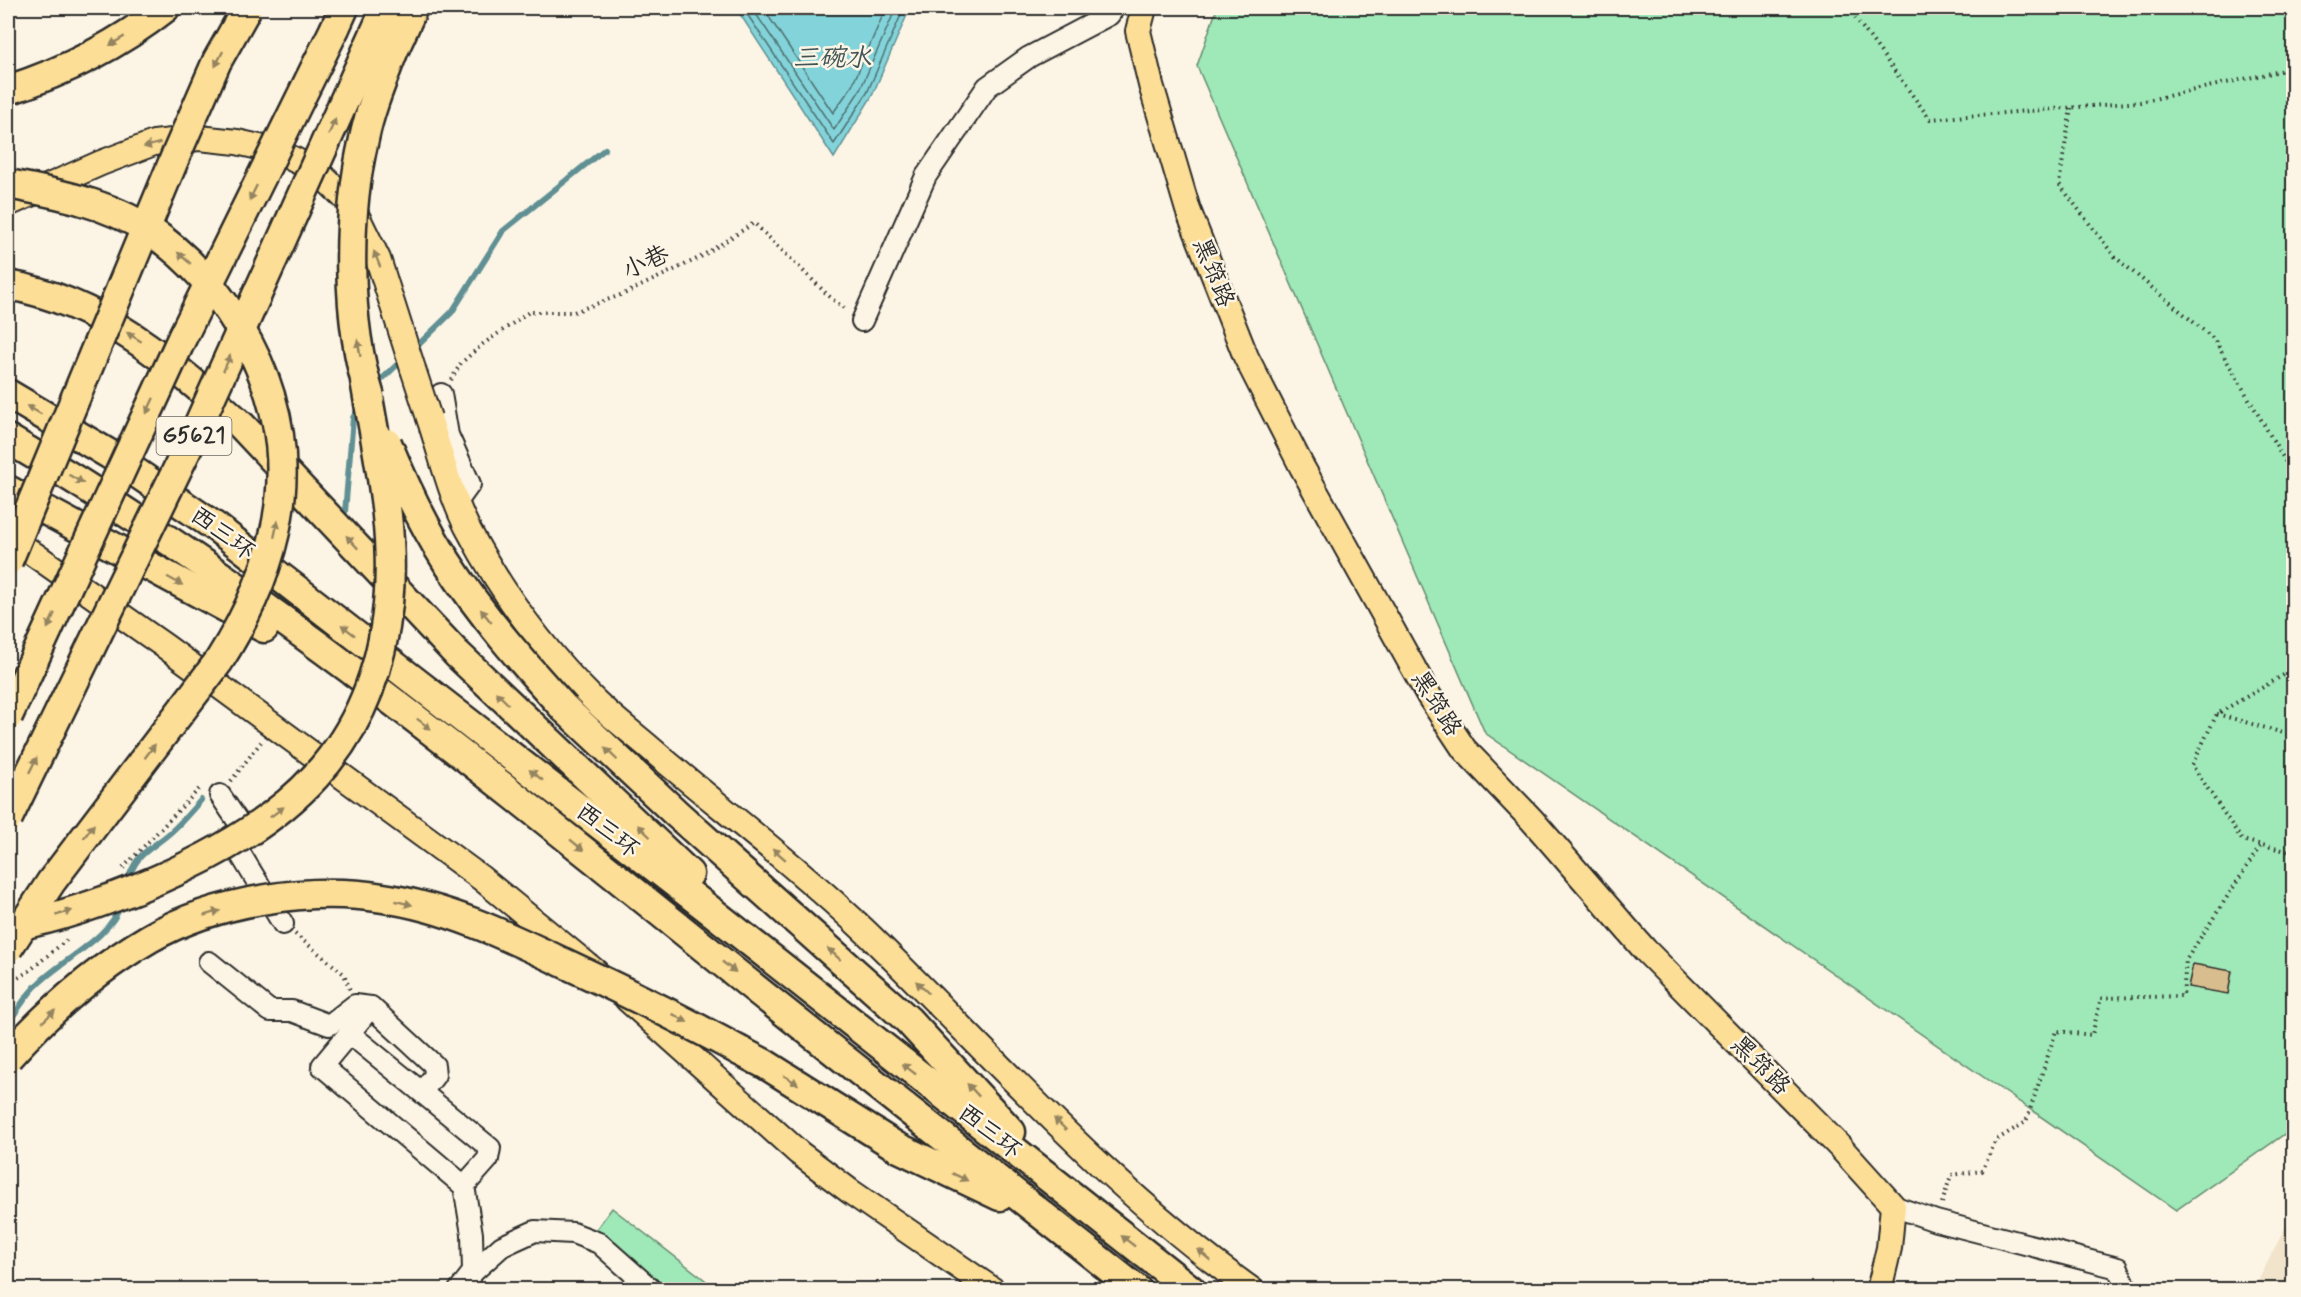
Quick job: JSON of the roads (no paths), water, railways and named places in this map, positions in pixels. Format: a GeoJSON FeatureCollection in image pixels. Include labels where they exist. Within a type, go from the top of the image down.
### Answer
{"type":"FeatureCollection","features":[{"type":"Feature","properties":{"kind":"highway"},"geometry":{"type":"LineString","coordinates":[[8,90],[41,78],[99,51],[165,8]]}},
{"type":"Feature","properties":{"kind":"highway"},"geometry":{"type":"LineString","coordinates":[[8,561],[176,155],[217,62],[248,8]]}},
{"type":"Feature","properties":{"kind":"highway","name":"G5621"},"geometry":{"type":"LineString","coordinates":[[8,818],[380,50],[386,8]]}},
{"type":"Feature","properties":{"kind":"highway"},"geometry":{"type":"LineString","coordinates":[[8,928],[97,903],[174,872],[220,850],[258,826],[294,799],[342,742],[366,699],[382,647],[388,603],[389,565],[385,501],[356,327],[351,230],[355,188],[380,50],[413,8]]}},
{"type":"Feature","properties":{"kind":"highway","name":"G5621"},"geometry":{"type":"LineString","coordinates":[[8,716],[182,338],[340,18]]}},
{"type":"Feature","properties":{"kind":"highway"},"geometry":{"type":"LineString","coordinates":[[8,184],[55,193],[111,211],[148,230],[186,259],[224,302],[252,348],[270,391],[280,437],[282,477],[279,517],[270,554],[258,590],[240,629],[219,662],[51,882],[8,948]]}},
{"type":"Feature","properties":{"kind":"highway"},"geometry":{"type":"LineString","coordinates":[[8,285],[63,300],[97,314],[143,343],[212,398],[242,426],[457,654],[548,743],[632,819],[791,975]]}},
{"type":"Feature","properties":{"kind":"highway"},"geometry":{"type":"LineString","coordinates":[[364,380],[379,424],[408,494],[447,561],[480,609],[525,665],[565,709],[670,808],[908,1020],[1070,1195]]}},
{"type":"Feature","properties":{"kind":"highway","name":"西三环"},"geometry":{"type":"LineString","coordinates":[[8,394],[109,454],[217,528],[1191,1290]]}},
{"type":"Feature","properties":{"kind":"highway","name":"西三环"},"geometry":{"type":"LineString","coordinates":[[8,439],[89,487],[166,539],[389,698],[533,809],[693,939],[1137,1290]]}},
{"type":"Feature","properties":{"kind":"highway"},"geometry":{"type":"LineString","coordinates":[[11,491],[276,634],[389,698]]}},
{"type":"Feature","properties":{"kind":"highway"},"geometry":{"type":"LineString","coordinates":[[8,1057],[66,999],[114,962],[150,938],[189,920],[234,906],[287,897],[334,893],[384,898],[438,911],[496,931],[667,1011],[765,1064],[897,1147],[1049,1220]]}},
{"type":"Feature","properties":{"kind":"main road","name":"黑筇路"},"geometry":{"type":"LineString","coordinates":[[1144,8],[1138,31],[1151,85],[1188,210],[1246,357],[1302,467],[1429,696],[1464,749],[1532,820],[1645,950],[1839,1146],[1893,1206]]}},
{"type":"Feature","properties":{"kind":"main road"},"geometry":{"type":"LineString","coordinates":[[8,204],[101,163],[154,143],[199,138],[237,142],[276,151],[317,171],[351,204],[378,259],[466,525],[498,580],[546,646],[594,700],[684,777],[776,850],[838,906],[1138,1199],[1212,1262],[1252,1290]]}},
{"type":"Feature","properties":{"kind":"main road"},"geometry":{"type":"LineString","coordinates":[[8,536],[166,647],[481,878],[573,951],[799,1154],[850,1192],[993,1290]]}},
{"type":"Feature","properties":{"kind":"main road"},"geometry":{"type":"LineString","coordinates":[[1879,1290],[1889,1248],[1893,1206]]}},
{"type":"Feature","properties":{"kind":"street"},"geometry":{"type":"LineString","coordinates":[[862,321],[926,176],[987,87],[1029,57],[1109,15],[1114,8]]}},
{"type":"Feature","properties":{"kind":"street"},"geometry":{"type":"LineString","coordinates":[[441,394],[448,435],[470,484],[457,502]]}},
{"type":"Feature","properties":{"kind":"street"},"geometry":{"type":"LineString","coordinates":[[220,795],[243,829],[230,837],[283,924]]}},
{"type":"Feature","properties":{"kind":"street"},"geometry":{"type":"LineString","coordinates":[[209,962],[270,1011],[292,1011],[329,1025],[363,1006]]}},
{"type":"Feature","properties":{"kind":"street"},"geometry":{"type":"LineString","coordinates":[[363,1006],[349,1033],[322,1066],[464,1186],[472,1234],[473,1272]]}},
{"type":"Feature","properties":{"kind":"street"},"geometry":{"type":"LineString","coordinates":[[363,1006],[434,1065],[435,1075],[422,1092]]}},
{"type":"Feature","properties":{"kind":"street"},"geometry":{"type":"LineString","coordinates":[[349,1033],[490,1148],[488,1159],[464,1186]]}},
{"type":"Feature","properties":{"kind":"street"},"geometry":{"type":"LineString","coordinates":[[1893,1206],[1936,1221],[2118,1269],[2127,1290]]}},
{"type":"Feature","properties":{"kind":"street"},"geometry":{"type":"LineString","coordinates":[[459,1290],[473,1272],[502,1246],[535,1231],[573,1233],[599,1243],[652,1290]]}},
{"type":"Feature","properties":{"kind":"water","name":"三碗水"},"geometry":{"type":"Polygon","coordinates":[[[736,8],[910,8],[872,96],[834,158],[736,8]]]}},
{"type":"Feature","properties":{"kind":"waterway"},"geometry":{"type":"LineString","coordinates":[[413,350],[452,312],[503,231],[605,149]]}},
{"type":"Feature","properties":{"kind":"waterway"},"geometry":{"type":"LineString","coordinates":[[376,385],[403,359]]}},
{"type":"Feature","properties":{"kind":"waterway"},"geometry":{"type":"LineString","coordinates":[[345,512],[353,418],[359,407]]}},
{"type":"Feature","properties":{"kind":"waterway"},"geometry":{"type":"LineString","coordinates":[[127,883],[135,864],[145,852],[176,828],[201,800]]}},
{"type":"Feature","properties":{"kind":"waterway"},"geometry":{"type":"LineString","coordinates":[[8,1023],[35,986],[97,937],[116,916],[121,904]]}}]}
